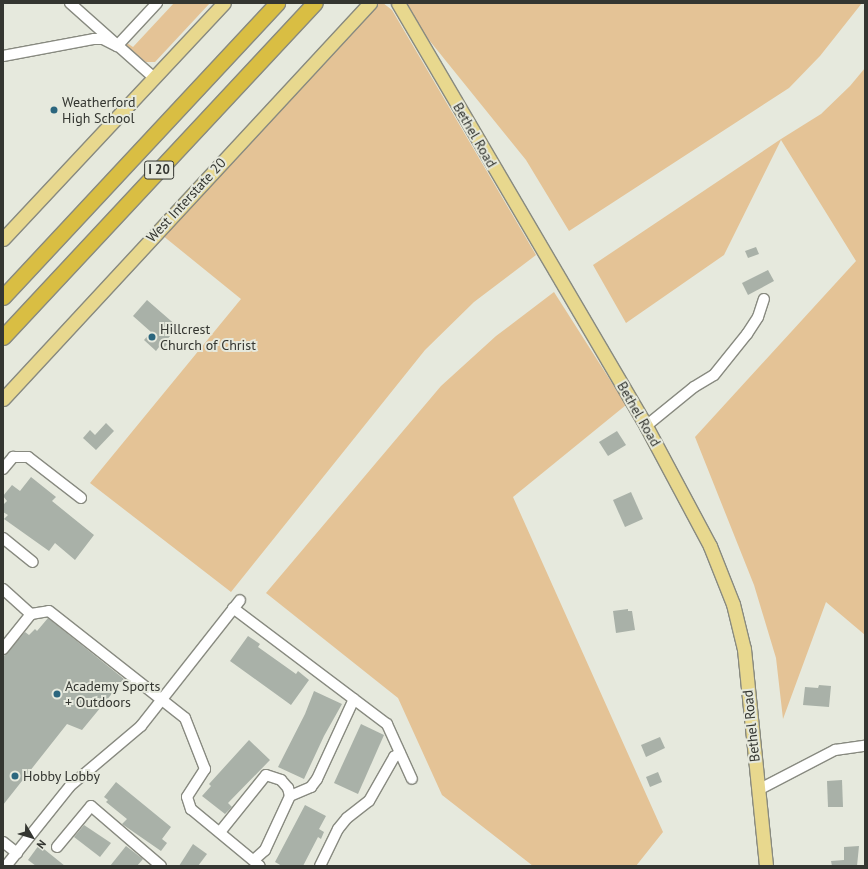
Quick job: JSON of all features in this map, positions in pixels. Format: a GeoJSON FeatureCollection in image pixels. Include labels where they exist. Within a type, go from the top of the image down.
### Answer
{"type":"FeatureCollection","features":[{"type":"Feature","properties":{"kind":"highway","name":"I 20"},"geometry":{"type":"LineString","coordinates":[[3,297],[277,3]]}},
{"type":"Feature","properties":{"kind":"highway","name":"I 20"},"geometry":{"type":"LineString","coordinates":[[3,338],[315,3]]}},
{"type":"Feature","properties":{"kind":"main road"},"geometry":{"type":"LineString","coordinates":[[3,239],[153,77],[224,3]]}},
{"type":"Feature","properties":{"kind":"main road","name":"West Interstate 20"},"geometry":{"type":"LineString","coordinates":[[3,399],[370,3]]}},
{"type":"Feature","properties":{"kind":"main road","name":"Bethel Road"},"geometry":{"type":"LineString","coordinates":[[398,3],[646,426],[710,546],[733,604],[744,649],[766,866]]}},
{"type":"Feature","properties":{"kind":"street"},"geometry":{"type":"LineString","coordinates":[[70,3],[153,77]]}},
{"type":"Feature","properties":{"kind":"street"},"geometry":{"type":"LineString","coordinates":[[118,46],[157,3]]}},
{"type":"Feature","properties":{"kind":"street"},"geometry":{"type":"LineString","coordinates":[[3,56],[94,39],[103,39],[118,46]]}},
{"type":"Feature","properties":{"kind":"street"},"geometry":{"type":"LineString","coordinates":[[646,426],[694,387],[714,375],[748,334],[758,317],[764,299]]}},
{"type":"Feature","properties":{"kind":"street"},"geometry":{"type":"LineString","coordinates":[[3,470],[13,457],[28,457],[81,498]]}},
{"type":"Feature","properties":{"kind":"street"},"geometry":{"type":"LineString","coordinates":[[3,538],[33,562]]}},
{"type":"Feature","properties":{"kind":"street"},"geometry":{"type":"LineString","coordinates":[[3,589],[31,614]]}},
{"type":"Feature","properties":{"kind":"street"},"geometry":{"type":"LineString","coordinates":[[6,866],[70,786],[126,741],[162,699],[240,600]]}},
{"type":"Feature","properties":{"kind":"street"},"geometry":{"type":"LineString","coordinates":[[233,608],[387,724],[412,779]]}},
{"type":"Feature","properties":{"kind":"street"},"geometry":{"type":"LineString","coordinates":[[3,649],[31,614],[49,611],[185,718],[205,768],[188,797],[191,809],[257,863],[265,850],[290,796],[288,788],[281,780],[266,775],[220,832]]}},
{"type":"Feature","properties":{"kind":"street"},"geometry":{"type":"LineString","coordinates":[[290,796],[311,787],[317,779],[354,699]]}},
{"type":"Feature","properties":{"kind":"street"},"geometry":{"type":"LineString","coordinates":[[758,790],[835,750],[862,748]]}},
{"type":"Feature","properties":{"kind":"street"},"geometry":{"type":"LineString","coordinates":[[320,866],[338,829],[347,818],[369,801],[394,757],[400,753]]}},
{"type":"Feature","properties":{"kind":"street"},"geometry":{"type":"LineString","coordinates":[[57,847],[91,806],[161,866]]}},
{"type":"Feature","properties":{"kind":"street"},"geometry":{"type":"LineString","coordinates":[[3,842],[17,853]]}},
{"type":"Feature","properties":{"kind":"shaded area"},"geometry":{"type":"Polygon","coordinates":[[[174,3],[210,3],[155,62],[146,62],[125,45],[127,43],[133,47],[174,3]]]}},
{"type":"Feature","properties":{"kind":"shaded area"},"geometry":{"type":"Polygon","coordinates":[[[383,3],[392,10],[536,255],[474,302],[425,350],[231,592],[90,483],[241,299],[162,235],[378,4],[383,3]]]}},
{"type":"Feature","properties":{"kind":"shaded area"},"geometry":{"type":"Polygon","coordinates":[[[406,3],[862,3],[820,56],[789,88],[569,231],[526,160],[425,35],[406,3]]]}},
{"type":"Feature","properties":{"kind":"shaded area"},"geometry":{"type":"Polygon","coordinates":[[[865,68],[865,635],[826,602],[783,719],[776,658],[754,585],[695,437],[856,261],[781,140],[724,255],[626,323],[593,265],[781,139],[821,114],[850,86],[865,68]]]}},
{"type":"Feature","properties":{"kind":"shaded area"},"geometry":{"type":"Polygon","coordinates":[[[554,292],[626,405],[513,497],[663,832],[636,866],[533,866],[442,795],[398,698],[266,593],[441,386],[496,336],[554,292]]]}},
{"type":"Feature","properties":{"kind":"building"},"geometry":{"type":"Polygon","coordinates":[[[756,247],[759,254],[748,258],[745,251],[756,247]]]}},
{"type":"Feature","properties":{"kind":"building"},"geometry":{"type":"Polygon","coordinates":[[[768,270],[774,281],[748,295],[742,283],[768,270]]]}},
{"type":"Feature","properties":{"kind":"building"},"geometry":{"type":"Polygon","coordinates":[[[147,300],[178,327],[165,342],[167,344],[163,350],[159,347],[156,351],[144,340],[151,332],[133,316],[147,300]]]}},
{"type":"Feature","properties":{"kind":"building"},"geometry":{"type":"Polygon","coordinates":[[[106,423],[114,431],[96,450],[83,438],[90,430],[95,435],[106,423]]]}},
{"type":"Feature","properties":{"kind":"building"},"geometry":{"type":"Polygon","coordinates":[[[617,431],[626,445],[608,456],[599,442],[617,431]]]}},
{"type":"Feature","properties":{"kind":"building"},"geometry":{"type":"Polygon","coordinates":[[[31,477],[56,497],[52,501],[94,535],[75,560],[55,543],[49,551],[4,519],[8,515],[3,512],[3,505],[7,501],[3,496],[12,485],[20,491],[31,477]]]}},
{"type":"Feature","properties":{"kind":"building"},"geometry":{"type":"Polygon","coordinates":[[[631,492],[643,519],[625,527],[613,500],[631,492]]]}},
{"type":"Feature","properties":{"kind":"building"},"geometry":{"type":"Polygon","coordinates":[[[628,609],[628,611],[632,611],[635,630],[616,633],[613,611],[628,609]]]}},
{"type":"Feature","properties":{"kind":"building","name":"Academy Sports + Outdoors"},"geometry":{"type":"Polygon","coordinates":[[[48,618],[124,679],[82,730],[67,724],[3,805],[3,657],[25,632],[29,635],[35,629],[37,631],[48,618]]]}},
{"type":"Feature","properties":{"kind":"building"},"geometry":{"type":"Polygon","coordinates":[[[248,636],[260,644],[258,647],[296,674],[298,671],[309,680],[291,705],[230,661],[248,636]]]}},
{"type":"Feature","properties":{"kind":"building"},"geometry":{"type":"Polygon","coordinates":[[[819,685],[831,686],[829,707],[803,705],[805,687],[818,688],[819,685]]]}},
{"type":"Feature","properties":{"kind":"building"},"geometry":{"type":"Polygon","coordinates":[[[314,691],[342,704],[324,736],[304,779],[278,767],[305,714],[314,691]]]}},
{"type":"Feature","properties":{"kind":"building"},"geometry":{"type":"Polygon","coordinates":[[[361,724],[384,735],[358,794],[334,783],[361,724]]]}},
{"type":"Feature","properties":{"kind":"building"},"geometry":{"type":"Polygon","coordinates":[[[660,737],[665,748],[646,757],[641,745],[660,737]]]}},
{"type":"Feature","properties":{"kind":"building"},"geometry":{"type":"Polygon","coordinates":[[[249,740],[270,760],[228,803],[232,807],[225,814],[202,796],[211,786],[209,784],[249,740]]]}},
{"type":"Feature","properties":{"kind":"building"},"geometry":{"type":"Polygon","coordinates":[[[658,772],[662,782],[650,787],[646,777],[658,772]]]}},
{"type":"Feature","properties":{"kind":"building"},"geometry":{"type":"Polygon","coordinates":[[[842,780],[843,807],[828,807],[827,781],[842,780]]]}},
{"type":"Feature","properties":{"kind":"building"},"geometry":{"type":"Polygon","coordinates":[[[116,782],[171,827],[162,839],[167,843],[161,851],[122,824],[127,819],[106,802],[108,800],[104,797],[116,782]]]}},
{"type":"Feature","properties":{"kind":"building"},"geometry":{"type":"Polygon","coordinates":[[[305,805],[326,816],[319,829],[324,832],[321,839],[318,837],[303,866],[282,866],[275,862],[305,805]]]}},
{"type":"Feature","properties":{"kind":"building"},"geometry":{"type":"Polygon","coordinates":[[[84,825],[111,843],[100,857],[74,837],[84,825]]]}},
{"type":"Feature","properties":{"kind":"building"},"geometry":{"type":"Polygon","coordinates":[[[193,844],[207,854],[198,866],[179,866],[193,844]]]}},
{"type":"Feature","properties":{"kind":"building"},"geometry":{"type":"Polygon","coordinates":[[[39,845],[65,866],[36,866],[28,860],[39,845]]]}},
{"type":"Feature","properties":{"kind":"building"},"geometry":{"type":"Polygon","coordinates":[[[126,846],[143,859],[137,866],[110,866],[126,846]]]}},
{"type":"Feature","properties":{"kind":"building"},"geometry":{"type":"Polygon","coordinates":[[[859,846],[857,866],[832,866],[831,861],[844,860],[844,847],[859,846]]]}},
{"type":"Feature","properties":{"kind":"place","name":"Weatherford High School"},"geometry":{"type":"Point","coordinates":[54,110]}},
{"type":"Feature","properties":{"kind":"place","name":"Hillcrest Church of Christ"},"geometry":{"type":"Point","coordinates":[152,337]}},
{"type":"Feature","properties":{"kind":"place","name":"Academy Sports + Outdoors"},"geometry":{"type":"Point","coordinates":[57,694]}},
{"type":"Feature","properties":{"kind":"place","name":"Hobby Lobby"},"geometry":{"type":"Point","coordinates":[15,776]}}]}
